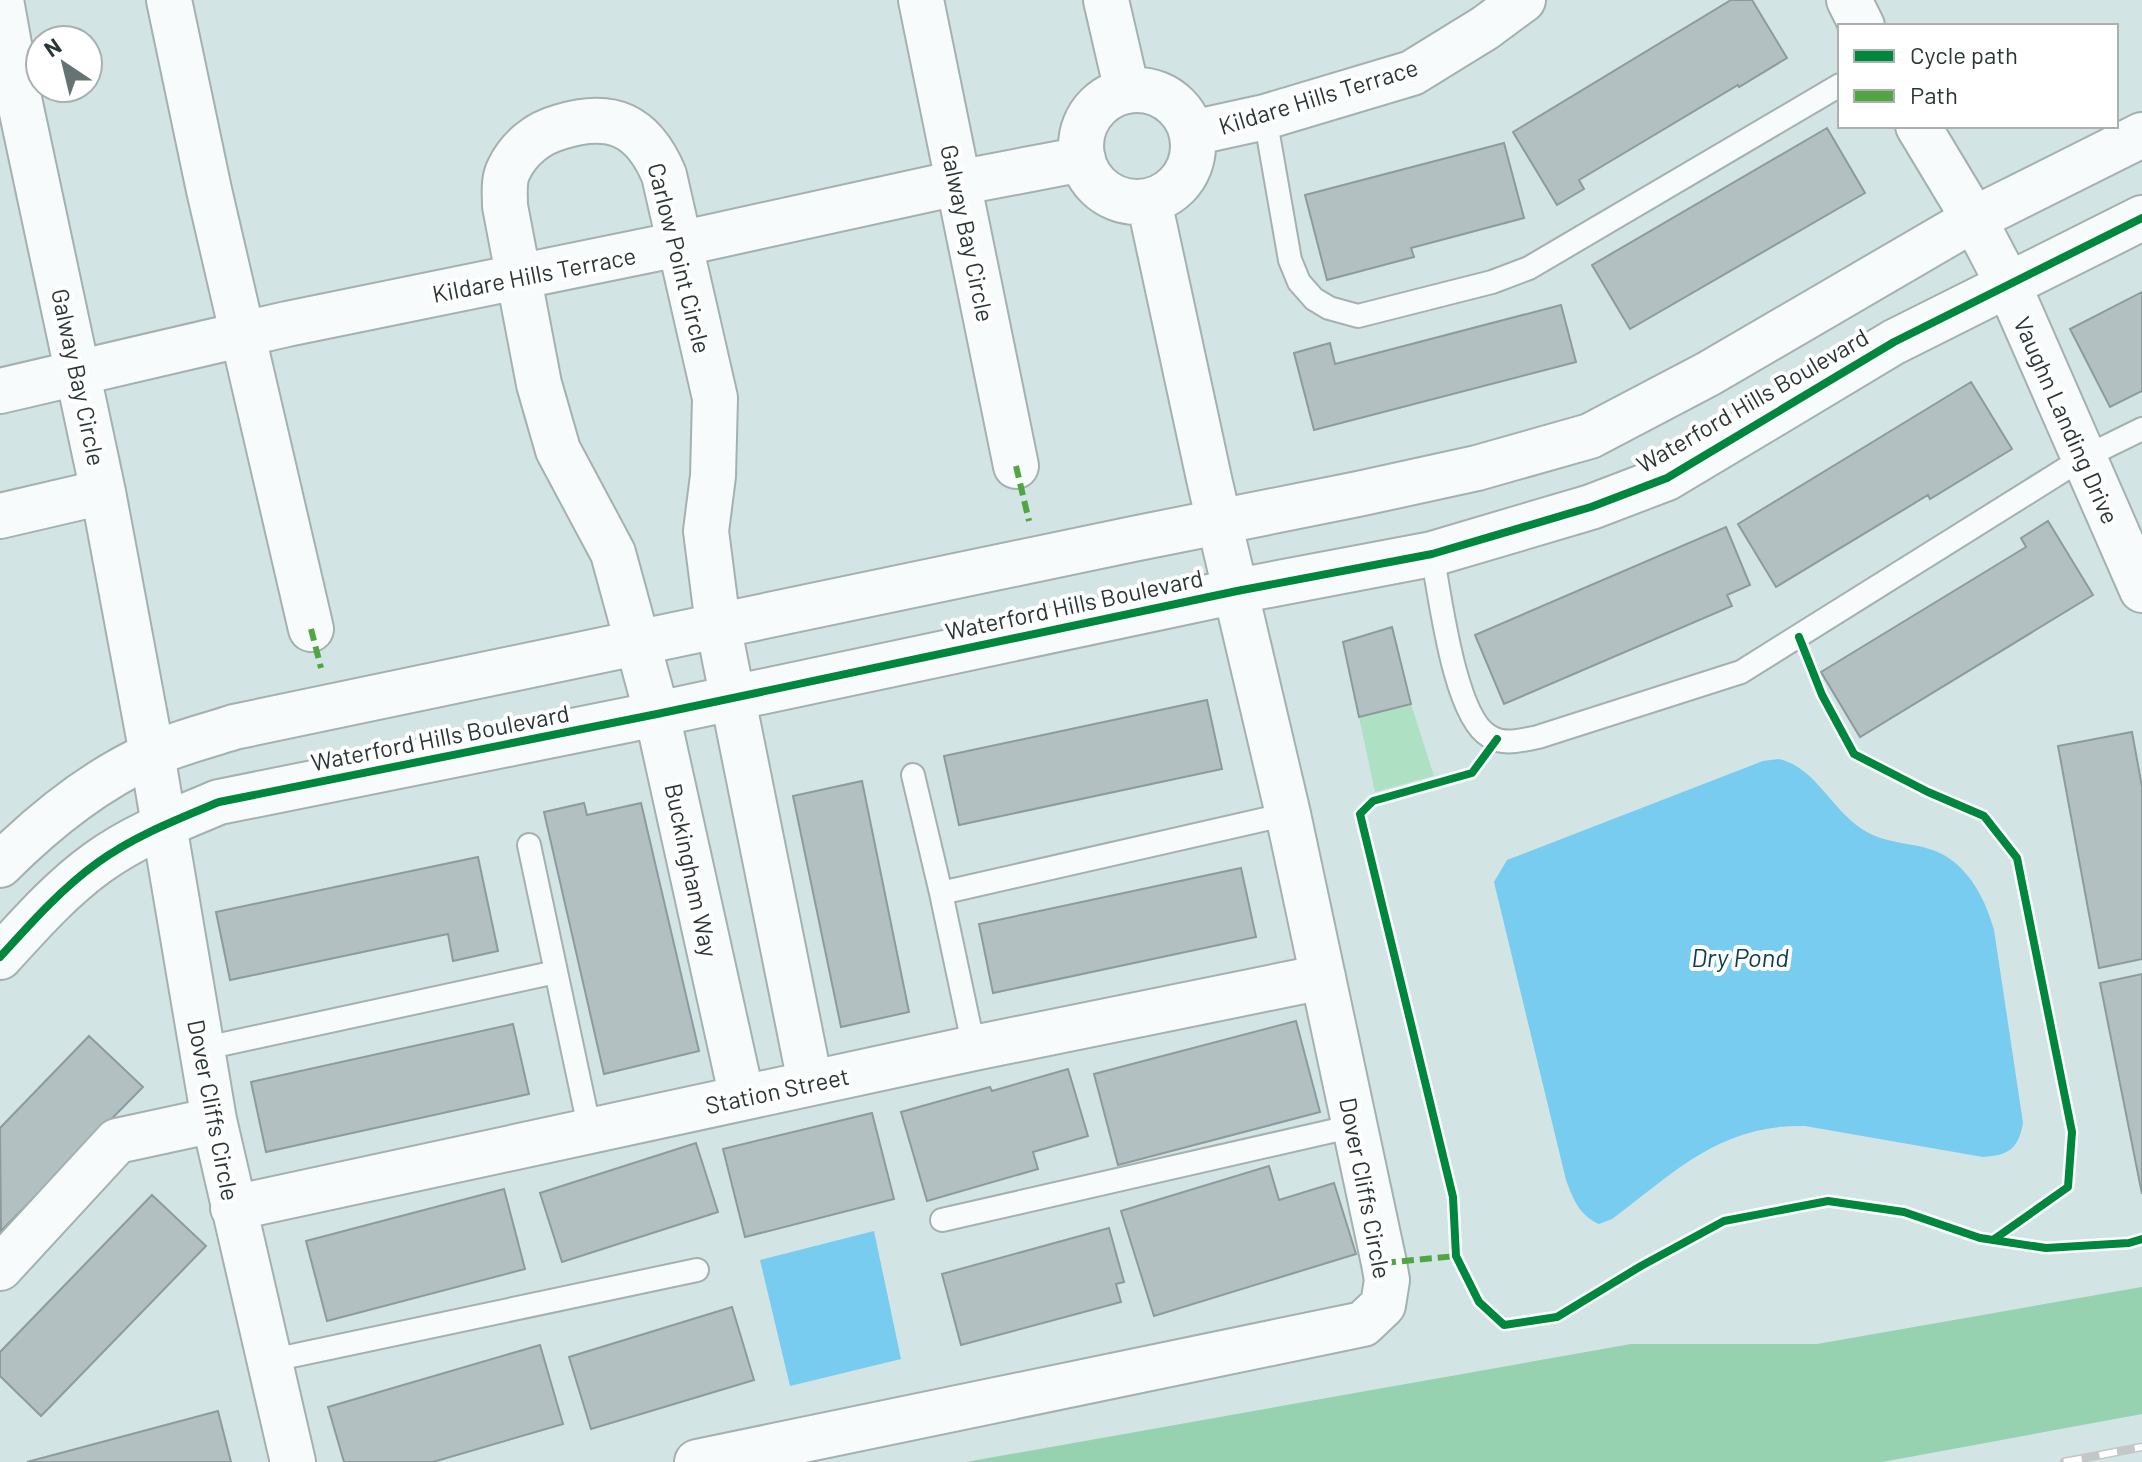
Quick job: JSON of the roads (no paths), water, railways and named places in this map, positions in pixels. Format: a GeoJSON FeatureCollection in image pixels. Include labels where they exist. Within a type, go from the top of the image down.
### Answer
{"type":"FeatureCollection","features":[{"type":"Feature","properties":{"kind":"street","name":"Galway Bay Circle"},"geometry":{"type":"LineString","coordinates":[[1,0],[17,89],[79,372],[152,754]]}},
{"type":"Feature","properties":{"kind":"street"},"geometry":{"type":"LineString","coordinates":[[169,0],[209,190],[311,629]]}},
{"type":"Feature","properties":{"kind":"street","name":"Galway Bay Circle"},"geometry":{"type":"LineString","coordinates":[[921,0],[1016,466]]}},
{"type":"Feature","properties":{"kind":"street"},"geometry":{"type":"LineString","coordinates":[[1106,0],[1127,91]]}},
{"type":"Feature","properties":{"kind":"street","name":"Kildare Hills Terrace"},"geometry":{"type":"LineString","coordinates":[[1192,133],[1265,117],[1412,73],[1485,28],[1523,0]]}},
{"type":"Feature","properties":{"kind":"street"},"geometry":{"type":"LineString","coordinates":[[1849,0],[1861,24]]}},
{"type":"Feature","properties":{"kind":"street"},"geometry":{"type":"LineString","coordinates":[[1127,91],[1159,95],[1174,104],[1185,117],[1192,133],[1193,151],[1189,169],[1179,184],[1165,196],[1149,201],[1130,202],[1106,192],[1089,175],[1083,159],[1082,141],[1091,117],[1109,98],[1127,91]]}},
{"type":"Feature","properties":{"kind":"street","name":"Carlow Point Circle"},"geometry":{"type":"LineString","coordinates":[[638,643],[613,553],[558,450],[539,384],[505,206],[508,170],[531,140],[550,129],[603,119],[639,137],[655,154],[664,175],[715,398],[713,476],[706,531],[718,625],[732,696]]}},
{"type":"Feature","properties":{"kind":"street","name":"Vaughn Landing Drive"},"geometry":{"type":"LineString","coordinates":[[1919,128],[1974,219],[2008,284],[2142,590]]}},
{"type":"Feature","properties":{"kind":"street","name":"Waterford Hills Boulevard"},"geometry":{"type":"LineString","coordinates":[[0,865],[36,829],[84,794],[152,754],[234,727],[1477,468],[1590,436],[1708,374],[1974,219],[2142,135]]}},
{"type":"Feature","properties":{"kind":"street","name":"Kildare Hills Terrace"},"geometry":{"type":"LineString","coordinates":[[0,391],[243,335],[1083,159]]}},
{"type":"Feature","properties":{"kind":"street"},"geometry":{"type":"LineString","coordinates":[[1149,201],[1219,521]]}},
{"type":"Feature","properties":{"kind":"street","name":"Waterford Hills Boulevard"},"geometry":{"type":"LineString","coordinates":[[0,957],[42,912],[98,862],[162,825],[219,802],[657,714],[1237,591],[1432,554],[1591,507],[1667,478],[1894,342],[2142,218]]}},
{"type":"Feature","properties":{"kind":"street"},"geometry":{"type":"LineString","coordinates":[[0,516],[103,492]]}},
{"type":"Feature","properties":{"kind":"street","name":"Dover Cliffs Circle"},"geometry":{"type":"LineString","coordinates":[[697,1462],[1363,1324],[1383,1305],[1387,1280],[1288,814],[1219,521]]}},
{"type":"Feature","properties":{"kind":"street","name":"Buckingham Way"},"geometry":{"type":"LineString","coordinates":[[638,643],[657,714],[742,1098]]}},
{"type":"Feature","properties":{"kind":"street"},"geometry":{"type":"LineString","coordinates":[[732,696],[810,1082]]}},
{"type":"Feature","properties":{"kind":"street","name":"Dover Cliffs Circle"},"geometry":{"type":"LineString","coordinates":[[152,754],[214,1120],[293,1462]]}},
{"type":"Feature","properties":{"kind":"street","name":"Station Street"},"geometry":{"type":"LineString","coordinates":[[233,1208],[810,1082],[1323,977]]}},
{"type":"Feature","properties":{"kind":"street"},"geometry":{"type":"LineString","coordinates":[[0,1268],[117,1141],[214,1120]]}},
{"type":"Feature","properties":{"kind":"lane"},"geometry":{"type":"LineString","coordinates":[[1265,117],[1290,260],[1299,282],[1322,304],[1358,316],[1492,282],[1529,268],[1838,86]]}},
{"type":"Feature","properties":{"kind":"lane"},"geometry":{"type":"LineString","coordinates":[[1432,554],[1460,691],[1472,718],[1488,736],[1508,743],[1538,737],[1741,672],[2083,458],[2142,429]]}},
{"type":"Feature","properties":{"kind":"lane"},"geometry":{"type":"LineString","coordinates":[[913,775],[974,1048]]}},
{"type":"Feature","properties":{"kind":"lane"},"geometry":{"type":"LineString","coordinates":[[941,893],[1288,814]]}},
{"type":"Feature","properties":{"kind":"lane"},"geometry":{"type":"LineString","coordinates":[[529,845],[590,1131]]}},
{"type":"Feature","properties":{"kind":"lane"},"geometry":{"type":"LineString","coordinates":[[201,1049],[556,972]]}},
{"type":"Feature","properties":{"kind":"lane"},"geometry":{"type":"LineString","coordinates":[[942,1220],[1354,1126]]}},
{"type":"Feature","properties":{"kind":"lane"},"geometry":{"type":"LineString","coordinates":[[268,1361],[697,1270]]}},
{"type":"Feature","properties":{"kind":"water","name":"Dry Pond"},"geometry":{"type":"Polygon","coordinates":[[[1778,759],[1791,763],[1814,780],[1844,814],[1867,832],[1944,855],[1974,884],[1994,930],[2023,1123],[2018,1139],[2005,1152],[1983,1157],[1805,1126],[1775,1127],[1723,1142],[1700,1154],[1612,1219],[1599,1224],[1582,1212],[1566,1180],[1494,882],[1507,860],[1763,761],[1778,759]]]}},
{"type":"Feature","properties":{"kind":"water"},"geometry":{"type":"Polygon","coordinates":[[[874,1231],[901,1359],[790,1386],[760,1260],[874,1231]]]}},
{"type":"Feature","properties":{"kind":"railway"},"geometry":{"type":"LineString","coordinates":[[2064,1462],[2142,1447]]}}]}
